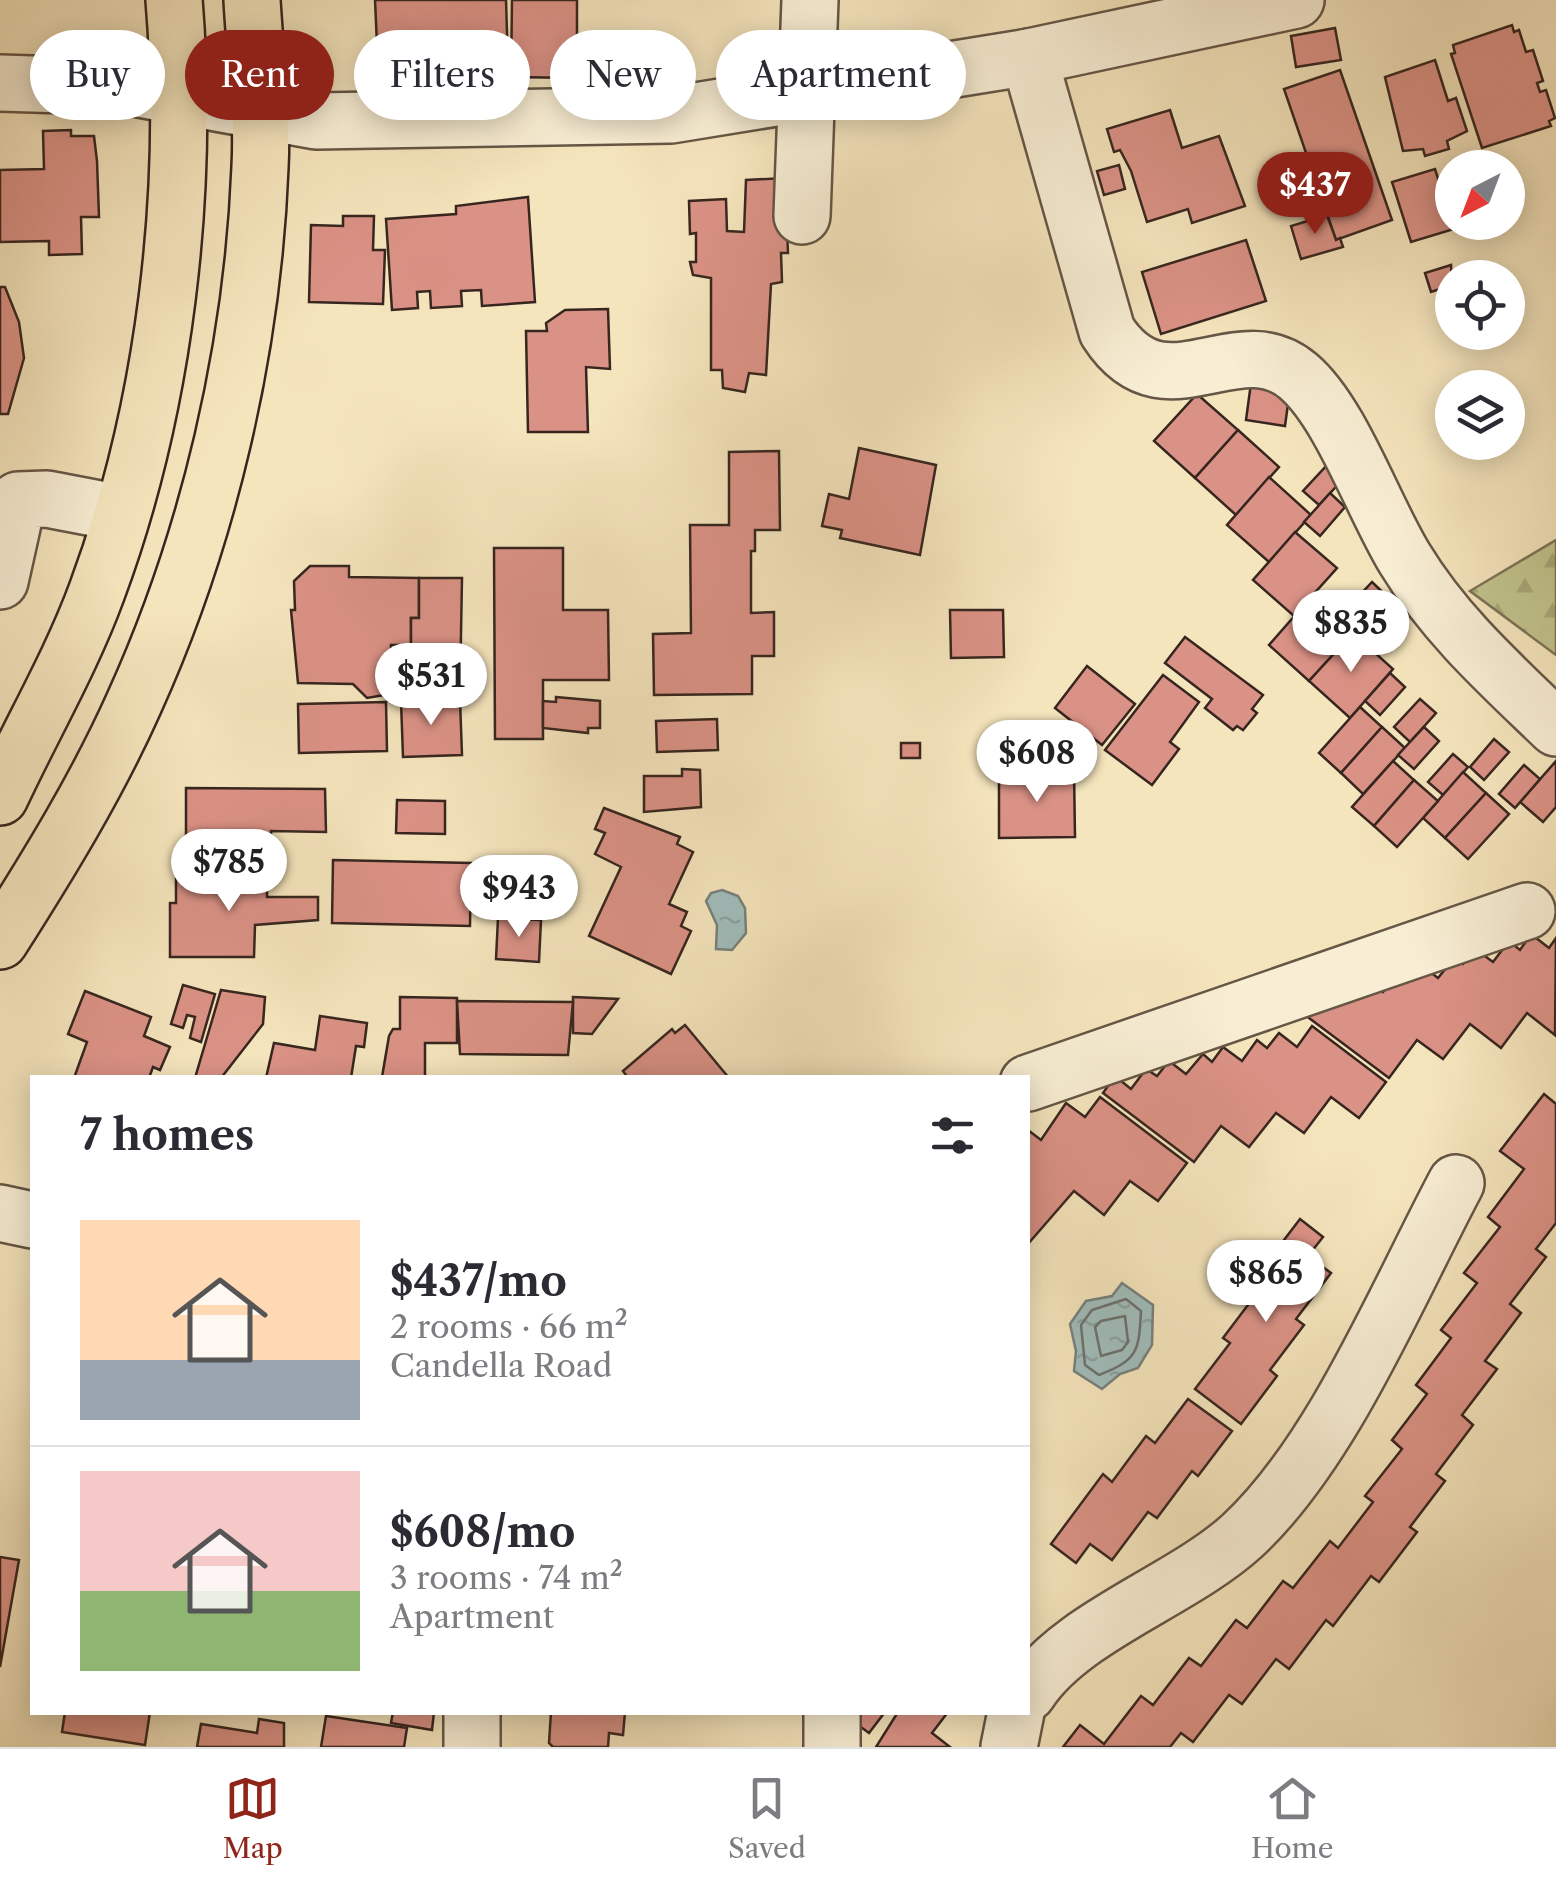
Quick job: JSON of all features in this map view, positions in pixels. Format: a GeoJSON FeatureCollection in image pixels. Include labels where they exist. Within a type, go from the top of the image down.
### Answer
{"type":"FeatureCollection","features":[{"type":"Feature","properties":{"kind":"main road"},"geometry":{"type":"LineString","coordinates":[[7,767],[98,590],[154,387],[180,154],[174,0]]}},
{"type":"Feature","properties":{"kind":"main road"},"geometry":{"type":"LineString","coordinates":[[252,0],[254,30]]}},
{"type":"Feature","properties":{"kind":"main road"},"geometry":{"type":"LineString","coordinates":[[0,940],[59,847],[134,703],[190,554],[228,416],[248,291],[260,167],[260,120]]}},
{"type":"Feature","properties":{"kind":"street"},"geometry":{"type":"LineString","coordinates":[[809,30],[810,0]]}},
{"type":"Feature","properties":{"kind":"street"},"geometry":{"type":"LineString","coordinates":[[966,67],[1296,0]]}},
{"type":"Feature","properties":{"kind":"street"},"geometry":{"type":"LineString","coordinates":[[1029,57],[1097,296],[1118,348],[1139,366],[1160,372],[1256,360],[1274,363],[1300,378],[1336,429],[1396,545],[1437,609],[1556,728]]}},
{"type":"Feature","properties":{"kind":"street"},"geometry":{"type":"LineString","coordinates":[[0,83],[78,83],[185,96]]}},
{"type":"Feature","properties":{"kind":"street"},"geometry":{"type":"LineString","coordinates":[[334,119],[671,115],[716,108]]}},
{"type":"Feature","properties":{"kind":"street"},"geometry":{"type":"LineString","coordinates":[[802,216],[807,120]]}},
{"type":"Feature","properties":{"kind":"street"},"geometry":{"type":"LineString","coordinates":[[0,581],[18,500],[47,499],[120,513]]}},
{"type":"Feature","properties":{"kind":"street"},"geometry":{"type":"LineString","coordinates":[[1030,1081],[1527,912]]}},
{"type":"Feature","properties":{"kind":"street"},"geometry":{"type":"LineString","coordinates":[[1030,1691],[1057,1661],[1209,1565],[1246,1532],[1303,1463],[1456,1183]]}},
{"type":"Feature","properties":{"kind":"street"},"geometry":{"type":"LineString","coordinates":[[0,1214],[30,1220]]}},
{"type":"Feature","properties":{"kind":"street"},"geometry":{"type":"LineString","coordinates":[[472,1715],[472,1747]]}},
{"type":"Feature","properties":{"kind":"street"},"geometry":{"type":"LineString","coordinates":[[832,1715],[832,1747]]}},
{"type":"Feature","properties":{"kind":"street"},"geometry":{"type":"LineString","coordinates":[[1008,1747],[1015,1715]]}},
{"type":"Feature","properties":{"kind":"green space"},"geometry":{"type":"Polygon","coordinates":[[[1556,540],[1556,655],[1470,591],[1556,540]]]}},
{"type":"Feature","properties":{"kind":"water"},"geometry":{"type":"Polygon","coordinates":[[[722,890],[738,896],[745,908],[746,933],[732,950],[716,949],[717,925],[706,901],[711,893],[722,890]]]}},
{"type":"Feature","properties":{"kind":"water"},"geometry":{"type":"Polygon","coordinates":[[[1122,1283],[1153,1305],[1152,1345],[1138,1368],[1120,1374],[1102,1389],[1074,1371],[1076,1351],[1070,1324],[1086,1301],[1112,1296],[1122,1283]]]}},
{"type":"Feature","properties":{"kind":"building"},"geometry":{"type":"Polygon","coordinates":[[[375,0],[506,0],[507,30],[376,30],[375,0]]]}},
{"type":"Feature","properties":{"kind":"building"},"geometry":{"type":"Polygon","coordinates":[[[512,0],[577,0],[577,30],[550,30],[550,78],[530,77],[530,30],[512,30],[512,0]]]}},
{"type":"Feature","properties":{"kind":"building"},"geometry":{"type":"Polygon","coordinates":[[[1512,25],[1514,32],[1519,30],[1526,52],[1533,50],[1543,81],[1537,83],[1540,92],[1546,90],[1555,118],[1549,121],[1551,126],[1482,148],[1451,54],[1455,53],[1453,45],[1512,25]]]}},
{"type":"Feature","properties":{"kind":"building"},"geometry":{"type":"Polygon","coordinates":[[[1335,28],[1341,60],[1296,67],[1291,36],[1335,28]]]}},
{"type":"Feature","properties":{"kind":"building"},"geometry":{"type":"Polygon","coordinates":[[[1435,60],[1448,101],[1456,98],[1467,131],[1447,141],[1449,149],[1425,156],[1423,149],[1403,151],[1385,77],[1435,60]]]}},
{"type":"Feature","properties":{"kind":"building"},"geometry":{"type":"Polygon","coordinates":[[[1340,70],[1392,220],[1336,240],[1284,89],[1340,70]]]}},
{"type":"Feature","properties":{"kind":"building"},"geometry":{"type":"Polygon","coordinates":[[[1170,110],[1182,148],[1219,136],[1245,206],[1192,223],[1188,209],[1147,222],[1131,171],[1120,150],[1114,152],[1107,129],[1170,110]]]}},
{"type":"Feature","properties":{"kind":"building"},"geometry":{"type":"Polygon","coordinates":[[[71,130],[71,136],[94,136],[97,161],[99,217],[81,217],[82,254],[49,255],[49,241],[0,242],[0,170],[44,169],[43,131],[71,130]]]}},
{"type":"Feature","properties":{"kind":"building"},"geometry":{"type":"Polygon","coordinates":[[[1119,165],[1125,189],[1104,195],[1097,171],[1119,165]]]}},
{"type":"Feature","properties":{"kind":"building"},"geometry":{"type":"Polygon","coordinates":[[[1435,169],[1435,235],[1411,242],[1392,182],[1435,169]]]}},
{"type":"Feature","properties":{"kind":"building"},"geometry":{"type":"Polygon","coordinates":[[[785,178],[788,253],[781,253],[782,282],[771,284],[766,375],[749,373],[745,392],[723,388],[722,370],[711,370],[711,278],[693,275],[690,262],[696,262],[696,233],[690,234],[689,201],[726,199],[727,231],[744,232],[746,180],[785,178]]]}},
{"type":"Feature","properties":{"kind":"building"},"geometry":{"type":"Polygon","coordinates":[[[528,197],[535,302],[482,306],[481,290],[461,291],[462,306],[431,308],[430,291],[417,292],[418,308],[392,310],[386,219],[456,214],[456,206],[528,197]]]}},
{"type":"Feature","properties":{"kind":"building"},"geometry":{"type":"Polygon","coordinates":[[[1327,215],[1336,240],[1340,238],[1343,247],[1301,259],[1291,226],[1327,215]]]}},
{"type":"Feature","properties":{"kind":"building"},"geometry":{"type":"Polygon","coordinates":[[[343,216],[374,216],[373,250],[385,250],[383,304],[309,302],[311,225],[343,226],[343,216]]]}},
{"type":"Feature","properties":{"kind":"building"},"geometry":{"type":"Polygon","coordinates":[[[1246,240],[1266,301],[1161,334],[1142,272],[1246,240]]]}},
{"type":"Feature","properties":{"kind":"building"},"geometry":{"type":"Polygon","coordinates":[[[1435,270],[1435,291],[1431,292],[1425,273],[1435,270]]]}},
{"type":"Feature","properties":{"kind":"building"},"geometry":{"type":"Polygon","coordinates":[[[0,287],[5,287],[19,322],[24,358],[8,414],[0,414],[0,287]]]}},
{"type":"Feature","properties":{"kind":"building"},"geometry":{"type":"Polygon","coordinates":[[[608,309],[610,369],[586,367],[588,432],[528,432],[526,331],[547,331],[546,323],[565,310],[608,309]]]}},
{"type":"Feature","properties":{"kind":"building"},"geometry":{"type":"Polygon","coordinates":[[[1251,383],[1290,389],[1285,426],[1246,420],[1251,383]]]}},
{"type":"Feature","properties":{"kind":"building"},"geometry":{"type":"Polygon","coordinates":[[[1197,394],[1238,430],[1195,478],[1154,441],[1197,394]]]}},
{"type":"Feature","properties":{"kind":"building"},"geometry":{"type":"Polygon","coordinates":[[[1238,430],[1279,467],[1236,515],[1195,478],[1238,430]]]}},
{"type":"Feature","properties":{"kind":"building"},"geometry":{"type":"Polygon","coordinates":[[[859,448],[936,465],[920,555],[840,538],[842,530],[822,526],[829,494],[849,499],[859,448]]]}},
{"type":"Feature","properties":{"kind":"building"},"geometry":{"type":"Polygon","coordinates":[[[779,451],[780,530],[755,530],[755,551],[751,551],[751,613],[774,612],[774,656],[752,656],[752,694],[654,695],[653,634],[691,633],[690,525],[729,525],[729,452],[779,451]]]}},
{"type":"Feature","properties":{"kind":"building"},"geometry":{"type":"Polygon","coordinates":[[[1329,463],[1345,477],[1319,505],[1303,491],[1329,463]]]}},
{"type":"Feature","properties":{"kind":"building"},"geometry":{"type":"Polygon","coordinates":[[[1269,477],[1311,515],[1269,562],[1227,525],[1269,477]]]}},
{"type":"Feature","properties":{"kind":"building"},"geometry":{"type":"Polygon","coordinates":[[[1330,493],[1345,507],[1320,536],[1304,522],[1330,493]]]}},
{"type":"Feature","properties":{"kind":"building"},"geometry":{"type":"Polygon","coordinates":[[[1295,532],[1337,568],[1294,616],[1253,580],[1295,532]]]}},
{"type":"Feature","properties":{"kind":"building"},"geometry":{"type":"Polygon","coordinates":[[[494,548],[563,548],[563,610],[608,610],[609,680],[543,680],[543,739],[495,739],[494,548]]]}},
{"type":"Feature","properties":{"kind":"building"},"geometry":{"type":"Polygon","coordinates":[[[310,566],[349,566],[349,577],[419,578],[419,618],[411,618],[411,645],[391,645],[391,686],[384,695],[367,698],[353,684],[298,683],[291,610],[295,610],[294,581],[310,566]]]}},
{"type":"Feature","properties":{"kind":"building"},"geometry":{"type":"Polygon","coordinates":[[[419,578],[462,578],[460,689],[402,689],[402,645],[411,645],[411,618],[419,618],[419,578]]]}},
{"type":"Feature","properties":{"kind":"building"},"geometry":{"type":"Polygon","coordinates":[[[1372,582],[1402,611],[1376,638],[1346,610],[1372,582]]]}},
{"type":"Feature","properties":{"kind":"building"},"geometry":{"type":"Polygon","coordinates":[[[1312,596],[1353,633],[1309,681],[1269,645],[1312,596]]]}},
{"type":"Feature","properties":{"kind":"building"},"geometry":{"type":"Polygon","coordinates":[[[950,610],[1003,610],[1004,657],[951,658],[950,610]]]}},
{"type":"Feature","properties":{"kind":"building"},"geometry":{"type":"Polygon","coordinates":[[[1353,633],[1393,669],[1350,718],[1309,681],[1353,633]]]}},
{"type":"Feature","properties":{"kind":"building"},"geometry":{"type":"Polygon","coordinates":[[[1185,637],[1263,695],[1252,709],[1257,713],[1243,730],[1237,726],[1233,730],[1205,708],[1212,699],[1165,663],[1185,637]]]}},
{"type":"Feature","properties":{"kind":"building"},"geometry":{"type":"Polygon","coordinates":[[[1087,666],[1135,704],[1102,745],[1055,708],[1087,666]]]}},
{"type":"Feature","properties":{"kind":"building"},"geometry":{"type":"Polygon","coordinates":[[[1390,673],[1405,687],[1380,715],[1365,701],[1390,673]]]}},
{"type":"Feature","properties":{"kind":"building"},"geometry":{"type":"Polygon","coordinates":[[[1163,675],[1199,702],[1170,742],[1179,749],[1152,785],[1105,750],[1163,675]]]}},
{"type":"Feature","properties":{"kind":"building"},"geometry":{"type":"Polygon","coordinates":[[[556,697],[600,701],[600,728],[588,728],[588,733],[543,728],[543,701],[556,702],[556,697]]]}},
{"type":"Feature","properties":{"kind":"building"},"geometry":{"type":"Polygon","coordinates":[[[1420,699],[1436,713],[1410,742],[1394,727],[1420,699]]]}},
{"type":"Feature","properties":{"kind":"building"},"geometry":{"type":"Polygon","coordinates":[[[460,700],[462,755],[403,757],[401,701],[460,700]]]}},
{"type":"Feature","properties":{"kind":"building"},"geometry":{"type":"Polygon","coordinates":[[[386,702],[387,751],[299,753],[298,704],[386,702]]]}},
{"type":"Feature","properties":{"kind":"building"},"geometry":{"type":"Polygon","coordinates":[[[1360,707],[1382,727],[1341,773],[1319,753],[1360,707]]]}},
{"type":"Feature","properties":{"kind":"building"},"geometry":{"type":"Polygon","coordinates":[[[717,719],[718,750],[657,752],[656,721],[717,719]]]}},
{"type":"Feature","properties":{"kind":"building"},"geometry":{"type":"Polygon","coordinates":[[[1382,727],[1405,748],[1363,794],[1341,773],[1382,727]]]}},
{"type":"Feature","properties":{"kind":"building"},"geometry":{"type":"Polygon","coordinates":[[[1424,727],[1439,741],[1414,769],[1398,755],[1424,727]]]}},
{"type":"Feature","properties":{"kind":"building"},"geometry":{"type":"Polygon","coordinates":[[[1494,739],[1509,752],[1484,780],[1470,767],[1494,739]]]}},
{"type":"Feature","properties":{"kind":"building"},"geometry":{"type":"Polygon","coordinates":[[[901,743],[920,743],[920,758],[901,758],[901,743]]]}},
{"type":"Feature","properties":{"kind":"building"},"geometry":{"type":"Polygon","coordinates":[[[1453,754],[1468,767],[1443,795],[1428,782],[1453,754]]]}},
{"type":"Feature","properties":{"kind":"building"},"geometry":{"type":"Polygon","coordinates":[[[1393,761],[1414,780],[1374,826],[1352,807],[1393,761]]]}},
{"type":"Feature","properties":{"kind":"building"},"geometry":{"type":"Polygon","coordinates":[[[1556,761],[1556,807],[1543,822],[1520,802],[1556,761]]]}},
{"type":"Feature","properties":{"kind":"building"},"geometry":{"type":"Polygon","coordinates":[[[1524,765],[1540,779],[1515,808],[1499,794],[1524,765]]]}},
{"type":"Feature","properties":{"kind":"building"},"geometry":{"type":"Polygon","coordinates":[[[682,769],[700,770],[701,807],[644,812],[644,776],[682,776],[682,769]]]}},
{"type":"Feature","properties":{"kind":"building"},"geometry":{"type":"Polygon","coordinates":[[[1074,771],[1075,837],[999,838],[999,773],[1074,771]]]}},
{"type":"Feature","properties":{"kind":"building"},"geometry":{"type":"Polygon","coordinates":[[[1463,772],[1486,793],[1445,838],[1423,818],[1463,772]]]}},
{"type":"Feature","properties":{"kind":"building"},"geometry":{"type":"Polygon","coordinates":[[[1414,780],[1438,801],[1397,847],[1374,826],[1414,780]]]}},
{"type":"Feature","properties":{"kind":"building"},"geometry":{"type":"Polygon","coordinates":[[[186,788],[325,789],[326,832],[271,831],[271,872],[186,872],[186,788]]]}},
{"type":"Feature","properties":{"kind":"building"},"geometry":{"type":"Polygon","coordinates":[[[1486,793],[1509,814],[1468,859],[1445,838],[1486,793]]]}},
{"type":"Feature","properties":{"kind":"building"},"geometry":{"type":"Polygon","coordinates":[[[397,800],[445,801],[445,834],[396,833],[397,800]]]}},
{"type":"Feature","properties":{"kind":"building"},"geometry":{"type":"Polygon","coordinates":[[[604,808],[680,837],[677,844],[693,852],[669,904],[687,912],[681,926],[691,931],[671,974],[589,936],[621,867],[595,854],[605,833],[595,829],[604,808]]]}},
{"type":"Feature","properties":{"kind":"building"},"geometry":{"type":"Polygon","coordinates":[[[333,860],[471,863],[470,926],[332,923],[333,860]]]}},
{"type":"Feature","properties":{"kind":"building"},"geometry":{"type":"Polygon","coordinates":[[[211,872],[267,872],[267,897],[318,897],[318,920],[255,925],[254,957],[170,957],[170,903],[176,903],[176,879],[211,879],[211,872]]]}},
{"type":"Feature","properties":{"kind":"building"},"geometry":{"type":"Polygon","coordinates":[[[498,918],[541,920],[539,962],[496,959],[498,918]]]}},
{"type":"Feature","properties":{"kind":"building"},"geometry":{"type":"Polygon","coordinates":[[[1531,934],[1549,948],[1556,938],[1555,1035],[1527,1013],[1501,1048],[1470,1024],[1443,1059],[1417,1040],[1389,1078],[1297,1009],[1366,978],[1383,992],[1400,971],[1421,965],[1438,978],[1455,957],[1463,964],[1474,948],[1493,962],[1509,941],[1520,950],[1531,934]]]}},
{"type":"Feature","properties":{"kind":"building"},"geometry":{"type":"Polygon","coordinates":[[[183,985],[215,994],[201,1042],[190,1038],[195,1017],[187,1015],[183,1028],[171,1024],[183,985]]]}},
{"type":"Feature","properties":{"kind":"building"},"geometry":{"type":"Polygon","coordinates":[[[221,990],[265,997],[263,1024],[223,1075],[196,1075],[221,990]]]}},
{"type":"Feature","properties":{"kind":"building"},"geometry":{"type":"Polygon","coordinates":[[[85,991],[151,1017],[144,1036],[170,1047],[160,1070],[153,1067],[150,1075],[75,1075],[87,1042],[68,1034],[85,991]]]}},
{"type":"Feature","properties":{"kind":"building"},"geometry":{"type":"Polygon","coordinates":[[[400,997],[457,998],[457,1043],[425,1043],[425,1075],[382,1075],[389,1036],[393,1029],[400,1029],[400,997]]]}},
{"type":"Feature","properties":{"kind":"building"},"geometry":{"type":"Polygon","coordinates":[[[573,997],[618,999],[592,1034],[573,1033],[573,997]]]}},
{"type":"Feature","properties":{"kind":"building"},"geometry":{"type":"Polygon","coordinates":[[[457,1001],[573,1002],[568,1055],[460,1054],[457,1001]]]}},
{"type":"Feature","properties":{"kind":"building"},"geometry":{"type":"Polygon","coordinates":[[[320,1016],[367,1023],[364,1047],[356,1046],[351,1075],[267,1075],[274,1043],[315,1050],[320,1016]]]}},
{"type":"Feature","properties":{"kind":"building"},"geometry":{"type":"Polygon","coordinates":[[[685,1025],[727,1075],[626,1075],[623,1071],[672,1029],[675,1033],[685,1025]]]}},
{"type":"Feature","properties":{"kind":"building"},"geometry":{"type":"Polygon","coordinates":[[[1312,1026],[1386,1082],[1359,1118],[1331,1097],[1304,1133],[1276,1113],[1249,1147],[1221,1126],[1194,1162],[1103,1093],[1115,1076],[1131,1089],[1146,1069],[1157,1076],[1169,1061],[1186,1074],[1203,1054],[1212,1062],[1223,1047],[1242,1061],[1257,1040],[1267,1048],[1279,1033],[1297,1047],[1312,1026]]]}},
{"type":"Feature","properties":{"kind":"building"},"geometry":{"type":"Polygon","coordinates":[[[1544,1094],[1556,1104],[1556,1223],[1536,1249],[1546,1257],[1510,1304],[1521,1313],[1485,1361],[1497,1369],[1462,1415],[1473,1425],[1436,1474],[1445,1481],[1410,1527],[1417,1532],[1379,1582],[1371,1576],[1333,1626],[1326,1620],[1289,1669],[1276,1659],[1242,1704],[1229,1695],[1193,1742],[1181,1733],[1170,1747],[1063,1747],[1080,1725],[1104,1744],[1141,1696],[1153,1705],[1189,1658],[1201,1666],[1236,1620],[1247,1628],[1283,1581],[1293,1588],[1330,1541],[1338,1548],[1373,1502],[1365,1496],[1402,1449],[1392,1440],[1427,1394],[1416,1385],[1451,1338],[1441,1330],[1477,1283],[1464,1273],[1500,1227],[1488,1217],[1524,1169],[1500,1151],[1544,1094]]]}},
{"type":"Feature","properties":{"kind":"building"},"geometry":{"type":"Polygon","coordinates":[[[1100,1097],[1187,1163],[1158,1201],[1130,1181],[1104,1215],[1074,1191],[1030,1242],[1030,1132],[1041,1140],[1066,1103],[1085,1117],[1100,1097]]]}},
{"type":"Feature","properties":{"kind":"building"},"geometry":{"type":"Polygon","coordinates":[[[1300,1219],[1323,1237],[1308,1256],[1331,1273],[1296,1319],[1304,1325],[1270,1370],[1277,1376],[1241,1424],[1195,1389],[1230,1343],[1223,1338],[1257,1293],[1249,1286],[1300,1219]]]}},
{"type":"Feature","properties":{"kind":"building"},"geometry":{"type":"Polygon","coordinates":[[[1188,1399],[1232,1431],[1198,1476],[1192,1471],[1157,1518],[1148,1512],[1112,1560],[1090,1544],[1076,1563],[1051,1544],[1103,1474],[1112,1482],[1146,1436],[1155,1443],[1188,1399]]]}},
{"type":"Feature","properties":{"kind":"building"},"geometry":{"type":"Polygon","coordinates":[[[0,1557],[19,1560],[0,1667],[0,1557]]]}},
{"type":"Feature","properties":{"kind":"building"},"geometry":{"type":"Polygon","coordinates":[[[65,1715],[150,1715],[145,1745],[62,1732],[65,1715]]]}},
{"type":"Feature","properties":{"kind":"building"},"geometry":{"type":"Polygon","coordinates":[[[392,1715],[434,1715],[432,1730],[391,1723],[392,1715]]]}},
{"type":"Feature","properties":{"kind":"building"},"geometry":{"type":"Polygon","coordinates":[[[551,1715],[625,1715],[623,1735],[609,1733],[608,1747],[553,1747],[549,1743],[551,1715]]]}},
{"type":"Feature","properties":{"kind":"building"},"geometry":{"type":"Polygon","coordinates":[[[858,1715],[883,1715],[869,1733],[854,1722],[858,1715]]]}},
{"type":"Feature","properties":{"kind":"building"},"geometry":{"type":"Polygon","coordinates":[[[896,1715],[946,1715],[932,1733],[950,1747],[876,1747],[896,1715]]]}},
{"type":"Feature","properties":{"kind":"building"},"geometry":{"type":"Polygon","coordinates":[[[326,1716],[407,1728],[404,1747],[321,1747],[326,1716]]]}},
{"type":"Feature","properties":{"kind":"building"},"geometry":{"type":"Polygon","coordinates":[[[259,1719],[284,1723],[284,1747],[197,1747],[201,1724],[257,1733],[259,1719]]]}}]}
